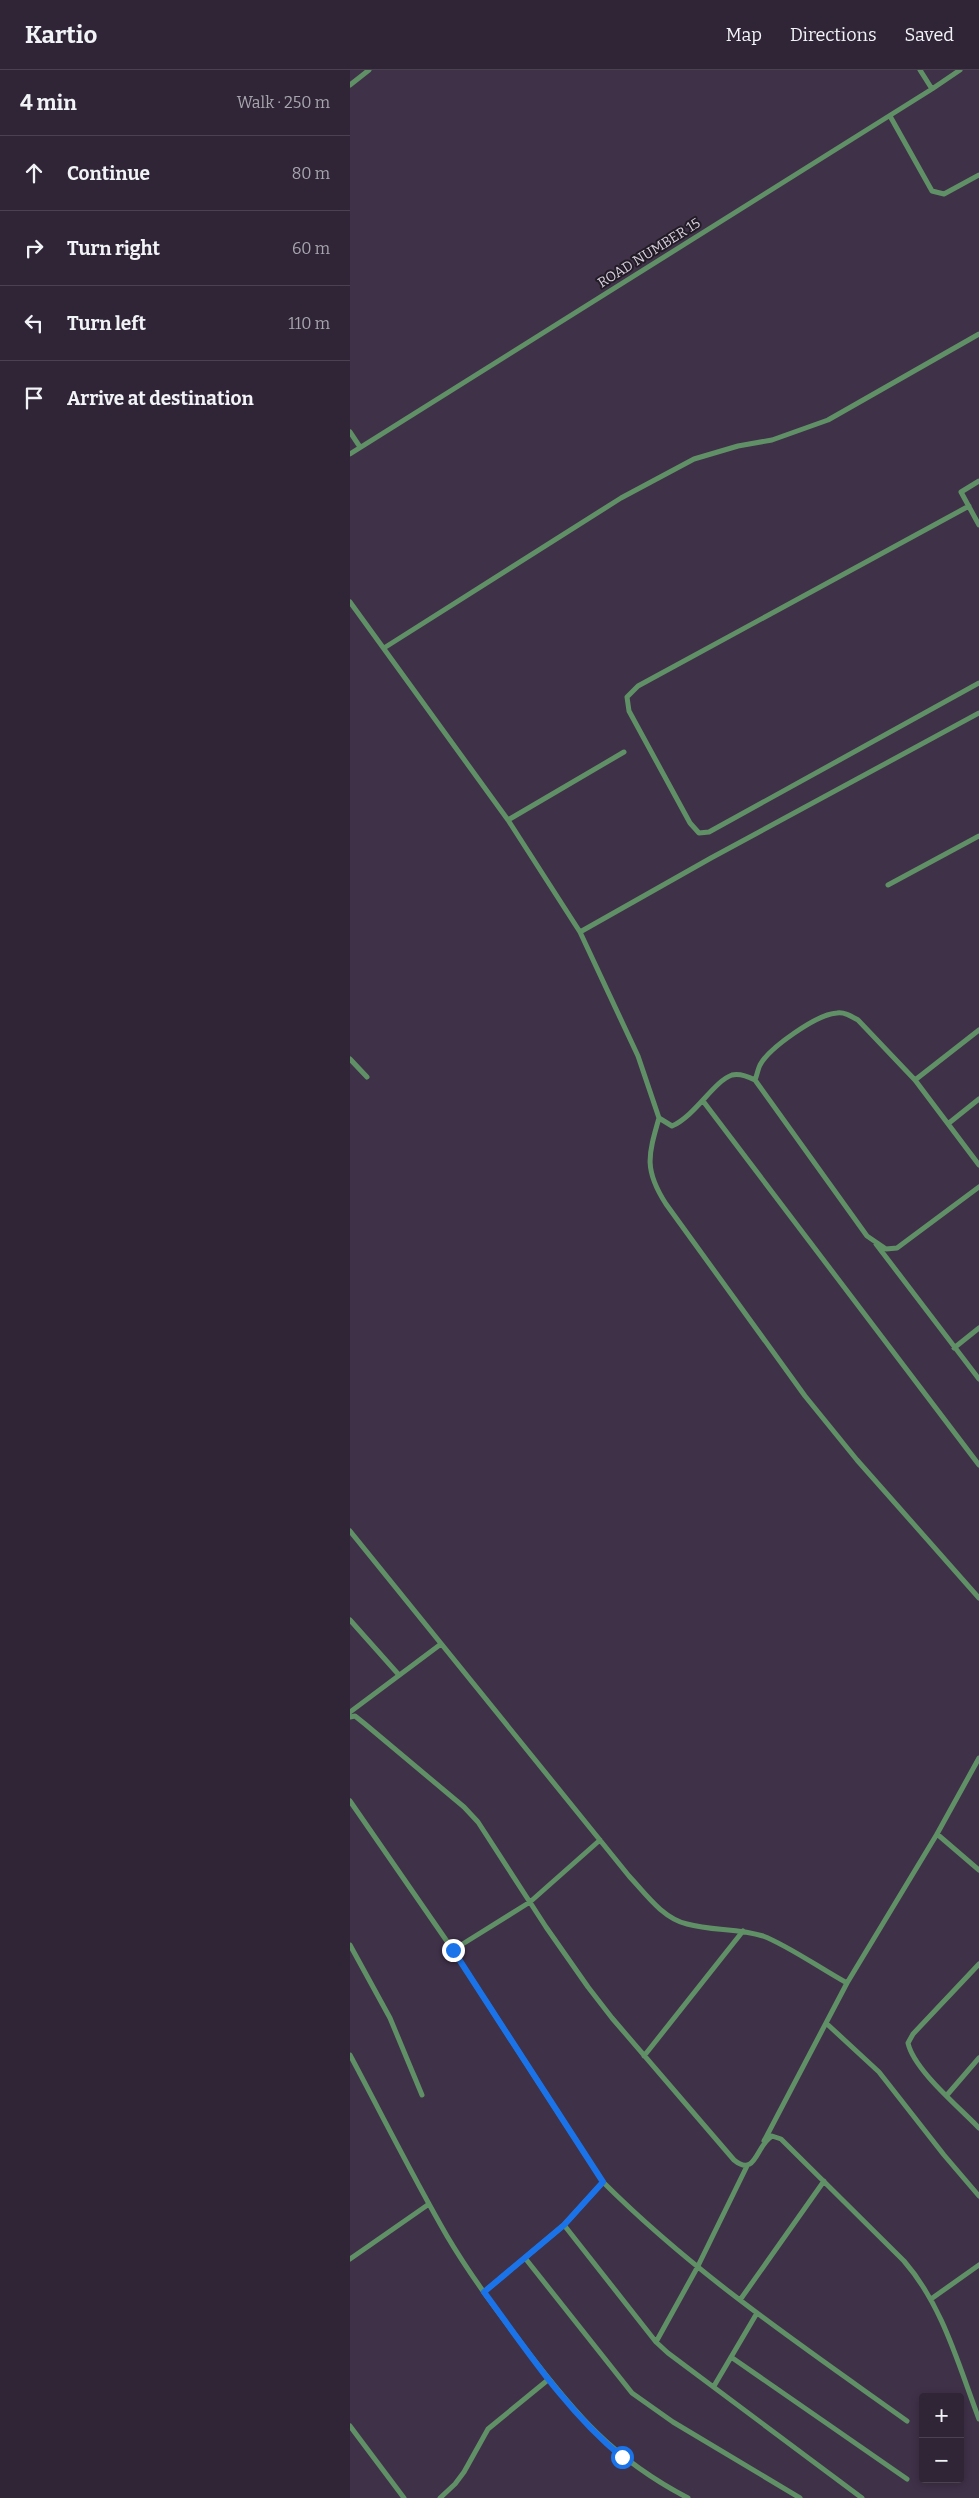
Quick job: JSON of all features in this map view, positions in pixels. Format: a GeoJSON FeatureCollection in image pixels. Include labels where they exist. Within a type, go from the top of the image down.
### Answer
{"type":"FeatureCollection","features":[{"type":"Feature","properties":{"kind":"street"},"geometry":{"type":"LineString","coordinates":[[350,85],[369,70]]}},
{"type":"Feature","properties":{"kind":"street"},"geometry":{"type":"LineString","coordinates":[[920,70],[932,90]]}},
{"type":"Feature","properties":{"kind":"street","name":"ROAD NUMBER 15"},"geometry":{"type":"LineString","coordinates":[[350,454],[932,90],[960,70]]}},
{"type":"Feature","properties":{"kind":"street"},"geometry":{"type":"LineString","coordinates":[[890,116],[932,191],[944,194],[979,175]]}},
{"type":"Feature","properties":{"kind":"street"},"geometry":{"type":"LineString","coordinates":[[384,648],[621,498],[686,464],[738,446],[772,440],[828,420],[979,334]]}},
{"type":"Feature","properties":{"kind":"street"},"geometry":{"type":"LineString","coordinates":[[350,432],[360,448]]}},
{"type":"Feature","properties":{"kind":"street"},"geometry":{"type":"LineString","coordinates":[[979,481],[961,492],[979,525]]}},
{"type":"Feature","properties":{"kind":"street"},"geometry":{"type":"LineString","coordinates":[[969,506],[638,686],[627,697],[629,711],[690,823],[699,833],[709,832],[979,683]]}},
{"type":"Feature","properties":{"kind":"street"},"geometry":{"type":"LineString","coordinates":[[350,602],[508,820],[580,932],[638,1056],[659,1118],[651,1145],[650,1172],[654,1185],[816,1409],[858,1460],[979,1598]]}},
{"type":"Feature","properties":{"kind":"street"},"geometry":{"type":"LineString","coordinates":[[580,932],[711,858],[979,713]]}},
{"type":"Feature","properties":{"kind":"street"},"geometry":{"type":"LineString","coordinates":[[508,820],[624,752]]}},
{"type":"Feature","properties":{"kind":"street"},"geometry":{"type":"LineString","coordinates":[[888,885],[979,836]]}},
{"type":"Feature","properties":{"kind":"street"},"geometry":{"type":"LineString","coordinates":[[755,1080],[760,1064],[780,1043],[824,1016],[836,1013],[849,1014],[858,1020],[915,1080],[979,1165]]}},
{"type":"Feature","properties":{"kind":"street"},"geometry":{"type":"LineString","coordinates":[[915,1080],[979,1030]]}},
{"type":"Feature","properties":{"kind":"street"},"geometry":{"type":"LineString","coordinates":[[350,1059],[367,1077]]}},
{"type":"Feature","properties":{"kind":"street"},"geometry":{"type":"LineString","coordinates":[[659,1118],[672,1126],[684,1121],[703,1101],[733,1075],[745,1075],[755,1080],[867,1236],[876,1244],[979,1379]]}},
{"type":"Feature","properties":{"kind":"street"},"geometry":{"type":"LineString","coordinates":[[949,1123],[979,1099]]}},
{"type":"Feature","properties":{"kind":"street"},"geometry":{"type":"LineString","coordinates":[[703,1101],[979,1465]]}},
{"type":"Feature","properties":{"kind":"street"},"geometry":{"type":"LineString","coordinates":[[876,1244],[886,1249],[897,1248],[979,1187]]}},
{"type":"Feature","properties":{"kind":"street"},"geometry":{"type":"LineString","coordinates":[[954,1348],[979,1328]]}},
{"type":"Feature","properties":{"kind":"street"},"geometry":{"type":"LineString","coordinates":[[350,1531],[600,1840],[654,1903],[673,1918],[686,1924],[743,1931],[764,1937],[846,1983]]}},
{"type":"Feature","properties":{"kind":"street"},"geometry":{"type":"LineString","coordinates":[[350,1620],[399,1675]]}},
{"type":"Feature","properties":{"kind":"street"},"geometry":{"type":"LineString","coordinates":[[350,1712],[441,1644]]}},
{"type":"Feature","properties":{"kind":"street"},"geometry":{"type":"LineString","coordinates":[[350,1716],[355,1716],[365,1724],[469,1812],[491,1838],[530,1902],[588,1987],[644,2056],[734,2160],[740,2165],[747,2166]]}},
{"type":"Feature","properties":{"kind":"street"},"geometry":{"type":"LineString","coordinates":[[656,2342],[697,2268],[747,2166],[754,2162],[846,1983],[937,1834],[979,1758]]}},
{"type":"Feature","properties":{"kind":"street"},"geometry":{"type":"LineString","coordinates":[[350,1801],[453,1950],[603,2182],[632,2211],[697,2268],[907,2421]]}},
{"type":"Feature","properties":{"kind":"street"},"geometry":{"type":"LineString","coordinates":[[937,1834],[979,1870]]}},
{"type":"Feature","properties":{"kind":"street"},"geometry":{"type":"LineString","coordinates":[[453,1950],[530,1902],[600,1840]]}},
{"type":"Feature","properties":{"kind":"street"},"geometry":{"type":"LineString","coordinates":[[644,2056],[743,1931]]}},
{"type":"Feature","properties":{"kind":"street"},"geometry":{"type":"LineString","coordinates":[[350,1945],[390,2018],[422,2095]]}},
{"type":"Feature","properties":{"kind":"street"},"geometry":{"type":"LineString","coordinates":[[979,1964],[913,2034],[908,2043],[910,2052],[918,2066],[979,2128]]}},
{"type":"Feature","properties":{"kind":"street"},"geometry":{"type":"LineString","coordinates":[[826,2023],[879,2072],[944,2156],[979,2196]]}},
{"type":"Feature","properties":{"kind":"street"},"geometry":{"type":"LineString","coordinates":[[350,2055],[448,2238],[484,2292],[549,2379],[607,2445],[638,2469],[688,2498]]}},
{"type":"Feature","properties":{"kind":"street"},"geometry":{"type":"LineString","coordinates":[[947,2095],[979,2058]]}},
{"type":"Feature","properties":{"kind":"street"},"geometry":{"type":"LineString","coordinates":[[764,2141],[772,2136],[780,2138],[904,2261],[918,2278],[944,2326],[979,2419]]}},
{"type":"Feature","properties":{"kind":"street"},"geometry":{"type":"LineString","coordinates":[[484,2292],[564,2225],[603,2182]]}},
{"type":"Feature","properties":{"kind":"street"},"geometry":{"type":"LineString","coordinates":[[740,2300],[824,2182]]}},
{"type":"Feature","properties":{"kind":"street"},"geometry":{"type":"LineString","coordinates":[[350,2259],[429,2204]]}},
{"type":"Feature","properties":{"kind":"street"},"geometry":{"type":"LineString","coordinates":[[564,2225],[656,2342],[862,2498]]}},
{"type":"Feature","properties":{"kind":"street"},"geometry":{"type":"LineString","coordinates":[[525,2258],[632,2393],[673,2422],[800,2498]]}},
{"type":"Feature","properties":{"kind":"street"},"geometry":{"type":"LineString","coordinates":[[931,2299],[979,2265]]}},
{"type":"Feature","properties":{"kind":"street"},"geometry":{"type":"LineString","coordinates":[[714,2386],[757,2313]]}},
{"type":"Feature","properties":{"kind":"street"},"geometry":{"type":"LineString","coordinates":[[731,2357],[907,2479]]}},
{"type":"Feature","properties":{"kind":"street"},"geometry":{"type":"LineString","coordinates":[[440,2498],[456,2484],[488,2429],[549,2379]]}},
{"type":"Feature","properties":{"kind":"street"},"geometry":{"type":"LineString","coordinates":[[350,2426],[404,2498]]}},
{"type":"Feature","properties":{"kind":"route"},"geometry":{"type":"LineString","coordinates":[[453,1950],[603,2182],[564,2225],[484,2292],[576,2412],[607,2445],[622,2457]]}}]}
